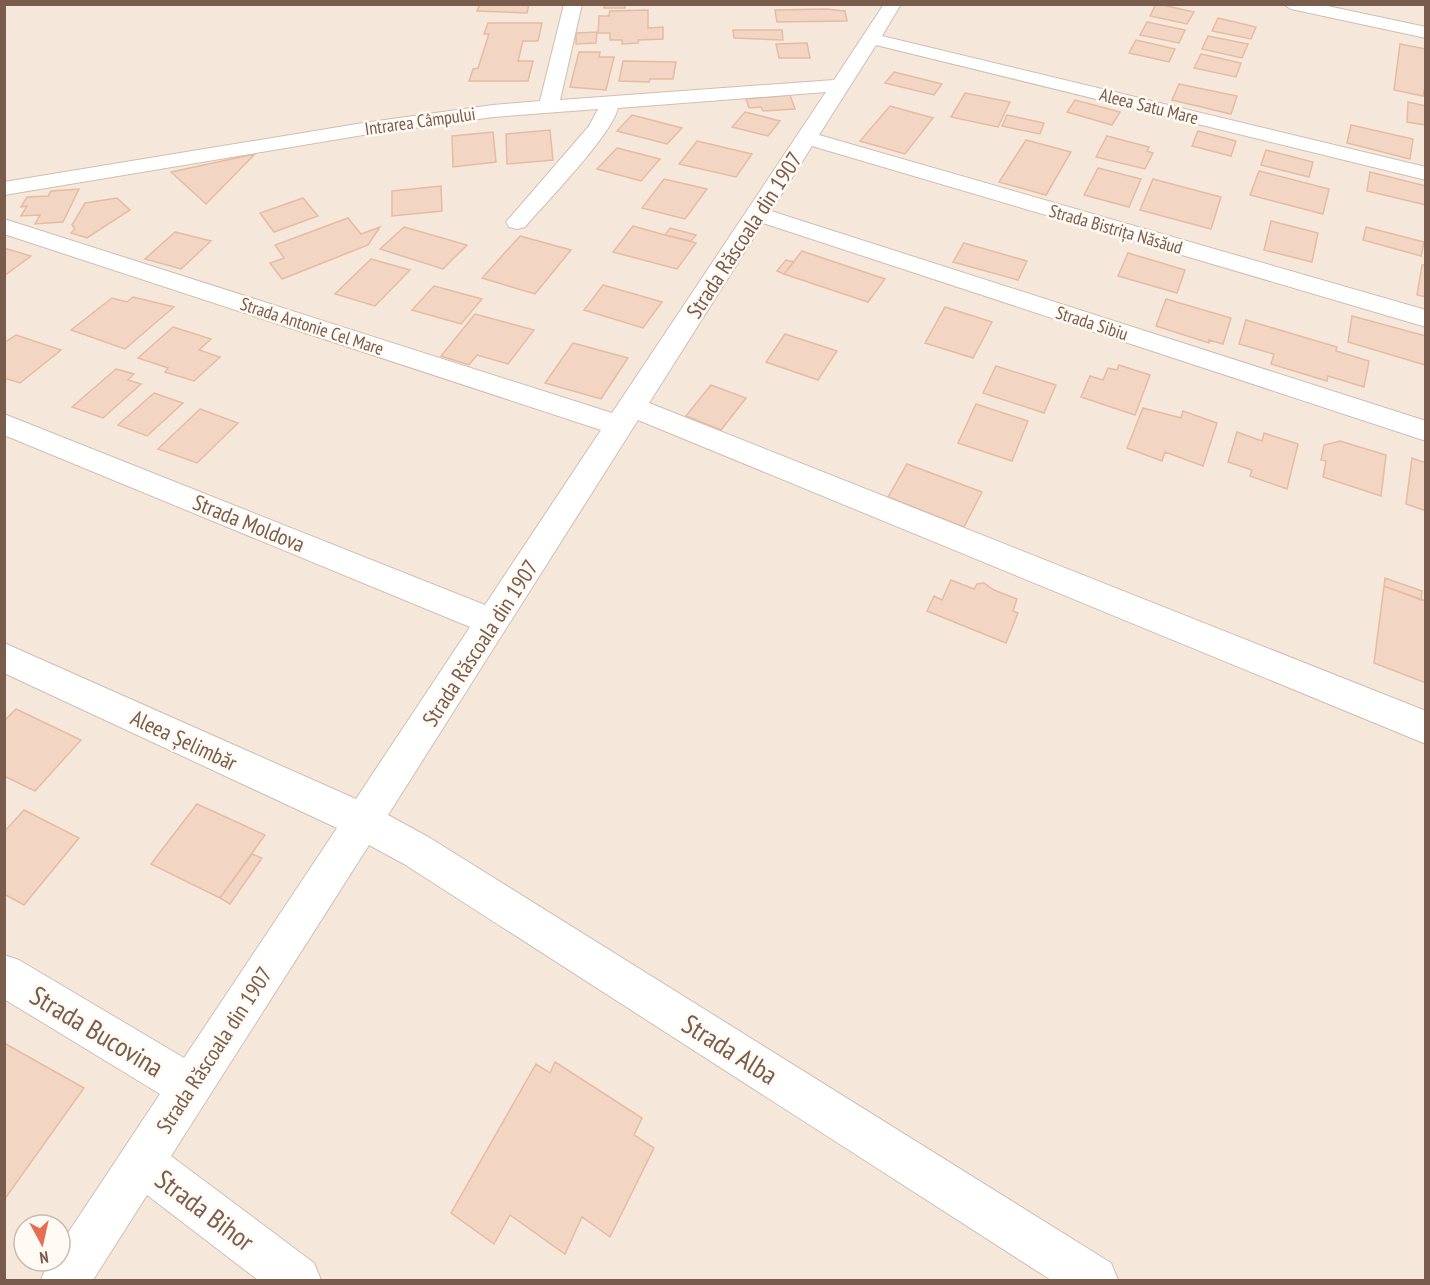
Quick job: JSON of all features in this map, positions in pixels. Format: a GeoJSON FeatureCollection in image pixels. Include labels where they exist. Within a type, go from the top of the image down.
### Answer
{"type":"FeatureCollection","features":[{"type":"Feature","properties":{"kind":"street"},"geometry":{"type":"LineString","coordinates":[[549,106],[573,4]]}},
{"type":"Feature","properties":{"kind":"street","name":"Strada Răscoala din 1907"},"geometry":{"type":"LineString","coordinates":[[65,1281],[893,4]]}},
{"type":"Feature","properties":{"kind":"street"},"geometry":{"type":"LineString","coordinates":[[1291,4],[1425,33]]}},
{"type":"Feature","properties":{"kind":"street","name":"Aleea Satu Mare"},"geometry":{"type":"LineString","coordinates":[[872,39],[1425,174]]}},
{"type":"Feature","properties":{"kind":"street","name":"Intrarea Câmpului"},"geometry":{"type":"LineString","coordinates":[[4,189],[363,129],[549,106],[840,85]]}},
{"type":"Feature","properties":{"kind":"street"},"geometry":{"type":"LineString","coordinates":[[517,222],[596,130],[606,116],[610,102]]}},
{"type":"Feature","properties":{"kind":"street","name":"Strada Bistrița Năsăud"},"geometry":{"type":"LineString","coordinates":[[807,138],[1425,319]]}},
{"type":"Feature","properties":{"kind":"street","name":"Strada Sibiu"},"geometry":{"type":"LineString","coordinates":[[758,214],[1425,431]]}},
{"type":"Feature","properties":{"kind":"street","name":"Strada Antonie Cel Mare"},"geometry":{"type":"LineString","coordinates":[[4,226],[626,416],[1425,729]]}},
{"type":"Feature","properties":{"kind":"street","name":"Strada Moldova"},"geometry":{"type":"LineString","coordinates":[[4,424],[493,622]]}},
{"type":"Feature","properties":{"kind":"street","name":"Aleea Șelimbăr"},"geometry":{"type":"LineString","coordinates":[[4,657],[364,822]]}},
{"type":"Feature","properties":{"kind":"street","name":"Strada Alba"},"geometry":{"type":"LineString","coordinates":[[364,822],[427,857],[1094,1281]]}},
{"type":"Feature","properties":{"kind":"street","name":"Strada Bucovina"},"geometry":{"type":"LineString","coordinates":[[4,975],[190,1087]]}},
{"type":"Feature","properties":{"kind":"street","name":"Strada Bihor"},"geometry":{"type":"LineString","coordinates":[[141,1162],[297,1281]]}},
{"type":"Feature","properties":{"kind":"shaded area"},"geometry":{"type":"Polygon","coordinates":[[[5,5],[1425,5],[1425,1280],[5,1280],[5,5]]]}},
{"type":"Feature","properties":{"kind":"building"},"geometry":{"type":"Polygon","coordinates":[[[480,4],[529,4],[527,13],[477,11],[480,4]]]}},
{"type":"Feature","properties":{"kind":"building"},"geometry":{"type":"Polygon","coordinates":[[[604,4],[625,4],[625,8],[604,8],[604,4]]]}},
{"type":"Feature","properties":{"kind":"building"},"geometry":{"type":"Polygon","coordinates":[[[1156,4],[1194,12],[1187,24],[1150,16],[1156,4]]]}},
{"type":"Feature","properties":{"kind":"building"},"geometry":{"type":"Polygon","coordinates":[[[648,10],[648,28],[663,27],[663,39],[638,40],[638,43],[622,44],[622,40],[610,40],[610,33],[598,33],[599,16],[609,16],[610,11],[648,10]]]}},
{"type":"Feature","properties":{"kind":"building"},"geometry":{"type":"Polygon","coordinates":[[[775,10],[845,11],[847,21],[777,22],[775,10]]]}},
{"type":"Feature","properties":{"kind":"building"},"geometry":{"type":"Polygon","coordinates":[[[1218,18],[1256,27],[1251,39],[1212,31],[1218,18]]]}},
{"type":"Feature","properties":{"kind":"building"},"geometry":{"type":"Polygon","coordinates":[[[1147,22],[1185,30],[1179,43],[1140,35],[1147,22]]]}},
{"type":"Feature","properties":{"kind":"building"},"geometry":{"type":"Polygon","coordinates":[[[488,23],[542,23],[538,41],[523,41],[518,61],[533,61],[528,81],[469,81],[473,69],[478,68],[489,34],[484,34],[488,23]]]}},
{"type":"Feature","properties":{"kind":"building"},"geometry":{"type":"Polygon","coordinates":[[[733,30],[782,30],[783,40],[734,38],[733,30]]]}},
{"type":"Feature","properties":{"kind":"building"},"geometry":{"type":"Polygon","coordinates":[[[597,32],[596,43],[576,44],[576,33],[597,32]]]}},
{"type":"Feature","properties":{"kind":"building"},"geometry":{"type":"Polygon","coordinates":[[[1208,36],[1248,44],[1242,58],[1202,49],[1208,36]]]}},
{"type":"Feature","properties":{"kind":"building"},"geometry":{"type":"Polygon","coordinates":[[[1136,40],[1175,49],[1169,62],[1129,53],[1136,40]]]}},
{"type":"Feature","properties":{"kind":"building"},"geometry":{"type":"Polygon","coordinates":[[[807,43],[810,58],[779,58],[776,44],[807,43]]]}},
{"type":"Feature","properties":{"kind":"building"},"geometry":{"type":"Polygon","coordinates":[[[1400,44],[1426,49],[1426,82],[1423,96],[1394,90],[1400,44]]]}},
{"type":"Feature","properties":{"kind":"building"},"geometry":{"type":"Polygon","coordinates":[[[579,52],[600,52],[599,57],[614,57],[606,90],[570,87],[579,52]]]}},
{"type":"Feature","properties":{"kind":"building"},"geometry":{"type":"Polygon","coordinates":[[[1201,54],[1241,63],[1236,77],[1194,68],[1201,54]]]}},
{"type":"Feature","properties":{"kind":"building"},"geometry":{"type":"Polygon","coordinates":[[[623,61],[676,62],[673,79],[650,79],[649,82],[619,81],[623,61]]]}},
{"type":"Feature","properties":{"kind":"building"},"geometry":{"type":"Polygon","coordinates":[[[894,72],[942,84],[934,95],[885,83],[894,72]]]}},
{"type":"Feature","properties":{"kind":"building"},"geometry":{"type":"Polygon","coordinates":[[[1179,84],[1237,96],[1231,114],[1172,100],[1179,84]]]}},
{"type":"Feature","properties":{"kind":"building"},"geometry":{"type":"Polygon","coordinates":[[[965,93],[1010,102],[998,127],[951,117],[965,93]]]}},
{"type":"Feature","properties":{"kind":"building"},"geometry":{"type":"Polygon","coordinates":[[[790,95],[795,109],[763,111],[761,107],[749,108],[746,99],[790,95]]]}},
{"type":"Feature","properties":{"kind":"building"},"geometry":{"type":"Polygon","coordinates":[[[1075,100],[1120,112],[1112,125],[1067,112],[1075,100]]]}},
{"type":"Feature","properties":{"kind":"building"},"geometry":{"type":"Polygon","coordinates":[[[1408,102],[1426,106],[1426,125],[1407,122],[1408,102]]]}},
{"type":"Feature","properties":{"kind":"building"},"geometry":{"type":"Polygon","coordinates":[[[890,106],[933,118],[905,154],[860,141],[890,106]]]}},
{"type":"Feature","properties":{"kind":"building"},"geometry":{"type":"Polygon","coordinates":[[[745,112],[780,121],[768,136],[732,127],[745,112]]]}},
{"type":"Feature","properties":{"kind":"building"},"geometry":{"type":"Polygon","coordinates":[[[632,115],[682,128],[667,144],[617,131],[632,115]]]}},
{"type":"Feature","properties":{"kind":"building"},"geometry":{"type":"Polygon","coordinates":[[[1007,115],[1044,123],[1040,134],[1002,126],[1007,115]]]}},
{"type":"Feature","properties":{"kind":"building"},"geometry":{"type":"Polygon","coordinates":[[[1351,125],[1413,139],[1410,159],[1347,143],[1351,125]]]}},
{"type":"Feature","properties":{"kind":"building"},"geometry":{"type":"Polygon","coordinates":[[[550,130],[553,160],[507,164],[506,134],[550,130]]]}},
{"type":"Feature","properties":{"kind":"building"},"geometry":{"type":"Polygon","coordinates":[[[1198,131],[1236,141],[1231,156],[1192,146],[1198,131]]]}},
{"type":"Feature","properties":{"kind":"building"},"geometry":{"type":"Polygon","coordinates":[[[493,132],[496,162],[453,167],[452,136],[493,132]]]}},
{"type":"Feature","properties":{"kind":"building"},"geometry":{"type":"Polygon","coordinates":[[[1107,136],[1149,147],[1147,151],[1153,153],[1145,169],[1096,157],[1107,136]]]}},
{"type":"Feature","properties":{"kind":"building"},"geometry":{"type":"Polygon","coordinates":[[[1026,140],[1071,152],[1046,195],[999,182],[1026,140]]]}},
{"type":"Feature","properties":{"kind":"building"},"geometry":{"type":"Polygon","coordinates":[[[697,141],[752,154],[736,177],[679,164],[697,141]]]}},
{"type":"Feature","properties":{"kind":"building"},"geometry":{"type":"Polygon","coordinates":[[[617,148],[660,159],[641,181],[597,169],[617,148]]]}},
{"type":"Feature","properties":{"kind":"building"},"geometry":{"type":"Polygon","coordinates":[[[1266,150],[1313,162],[1309,177],[1261,165],[1266,150]]]}},
{"type":"Feature","properties":{"kind":"building"},"geometry":{"type":"Polygon","coordinates":[[[255,154],[206,204],[171,172],[255,154]]]}},
{"type":"Feature","properties":{"kind":"building"},"geometry":{"type":"Polygon","coordinates":[[[1098,168],[1141,179],[1129,207],[1084,195],[1098,168]]]}},
{"type":"Feature","properties":{"kind":"building"},"geometry":{"type":"Polygon","coordinates":[[[1259,171],[1329,189],[1323,214],[1250,195],[1259,171]]]}},
{"type":"Feature","properties":{"kind":"building"},"geometry":{"type":"Polygon","coordinates":[[[1370,172],[1426,186],[1426,205],[1367,191],[1370,172]]]}},
{"type":"Feature","properties":{"kind":"building"},"geometry":{"type":"Polygon","coordinates":[[[664,179],[707,189],[685,219],[642,208],[664,179]]]}},
{"type":"Feature","properties":{"kind":"building"},"geometry":{"type":"Polygon","coordinates":[[[1153,179],[1221,197],[1211,229],[1140,210],[1153,179]]]}},
{"type":"Feature","properties":{"kind":"building"},"geometry":{"type":"Polygon","coordinates":[[[441,186],[442,211],[392,216],[392,191],[441,186]]]}},
{"type":"Feature","properties":{"kind":"building"},"geometry":{"type":"Polygon","coordinates":[[[79,189],[63,222],[35,224],[40,215],[21,216],[27,206],[21,207],[27,197],[48,196],[51,191],[79,189]]]}},
{"type":"Feature","properties":{"kind":"building"},"geometry":{"type":"Polygon","coordinates":[[[117,198],[130,210],[87,238],[71,233],[75,229],[72,225],[85,203],[117,198]]]}},
{"type":"Feature","properties":{"kind":"building"},"geometry":{"type":"Polygon","coordinates":[[[303,198],[318,216],[274,232],[260,213],[303,198]]]}},
{"type":"Feature","properties":{"kind":"building"},"geometry":{"type":"Polygon","coordinates":[[[348,218],[361,234],[380,227],[368,245],[282,279],[270,263],[284,258],[275,245],[348,218]]]}},
{"type":"Feature","properties":{"kind":"building"},"geometry":{"type":"Polygon","coordinates":[[[1271,221],[1318,233],[1312,262],[1264,250],[1271,221]]]}},
{"type":"Feature","properties":{"kind":"building"},"geometry":{"type":"Polygon","coordinates":[[[633,226],[696,243],[677,269],[613,252],[633,226]]]}},
{"type":"Feature","properties":{"kind":"building"},"geometry":{"type":"Polygon","coordinates":[[[404,227],[467,245],[443,269],[380,249],[404,227]]]}},
{"type":"Feature","properties":{"kind":"building"},"geometry":{"type":"Polygon","coordinates":[[[1366,227],[1424,242],[1421,256],[1363,240],[1366,227]]]}},
{"type":"Feature","properties":{"kind":"building"},"geometry":{"type":"Polygon","coordinates":[[[670,228],[696,235],[691,241],[665,235],[670,228]]]}},
{"type":"Feature","properties":{"kind":"building"},"geometry":{"type":"Polygon","coordinates":[[[175,232],[211,241],[181,269],[145,259],[175,232]]]}},
{"type":"Feature","properties":{"kind":"building"},"geometry":{"type":"Polygon","coordinates":[[[520,236],[571,250],[535,294],[482,278],[520,236]]]}},
{"type":"Feature","properties":{"kind":"building"},"geometry":{"type":"Polygon","coordinates":[[[964,243],[1027,261],[1018,280],[953,262],[964,243]]]}},
{"type":"Feature","properties":{"kind":"building"},"geometry":{"type":"Polygon","coordinates":[[[4,248],[31,256],[4,276],[4,248]]]}},
{"type":"Feature","properties":{"kind":"building"},"geometry":{"type":"Polygon","coordinates":[[[802,251],[885,279],[868,302],[784,274],[802,251]]]}},
{"type":"Feature","properties":{"kind":"building"},"geometry":{"type":"Polygon","coordinates":[[[1128,253],[1185,270],[1177,293],[1118,276],[1128,253]]]}},
{"type":"Feature","properties":{"kind":"building"},"geometry":{"type":"Polygon","coordinates":[[[371,259],[410,270],[375,306],[335,294],[371,259]]]}},
{"type":"Feature","properties":{"kind":"building"},"geometry":{"type":"Polygon","coordinates":[[[786,260],[794,262],[784,274],[777,271],[786,260]]]}},
{"type":"Feature","properties":{"kind":"building"},"geometry":{"type":"Polygon","coordinates":[[[1422,265],[1426,265],[1426,297],[1417,295],[1422,265]]]}},
{"type":"Feature","properties":{"kind":"building"},"geometry":{"type":"Polygon","coordinates":[[[603,285],[662,302],[643,328],[584,310],[603,285]]]}},
{"type":"Feature","properties":{"kind":"building"},"geometry":{"type":"Polygon","coordinates":[[[434,286],[482,299],[461,324],[412,310],[434,286]]]}},
{"type":"Feature","properties":{"kind":"building"},"geometry":{"type":"Polygon","coordinates":[[[133,297],[174,307],[125,349],[71,330],[112,298],[127,302],[133,297]]]}},
{"type":"Feature","properties":{"kind":"building"},"geometry":{"type":"Polygon","coordinates":[[[1166,299],[1231,318],[1223,344],[1209,340],[1209,343],[1156,326],[1166,299]]]}},
{"type":"Feature","properties":{"kind":"building"},"geometry":{"type":"Polygon","coordinates":[[[945,307],[992,322],[973,358],[925,343],[945,307]]]}},
{"type":"Feature","properties":{"kind":"building"},"geometry":{"type":"Polygon","coordinates":[[[475,314],[534,330],[508,364],[477,355],[469,365],[441,356],[475,314]]]}},
{"type":"Feature","properties":{"kind":"building"},"geometry":{"type":"Polygon","coordinates":[[[1352,316],[1426,336],[1425,365],[1348,342],[1352,316]]]}},
{"type":"Feature","properties":{"kind":"building"},"geometry":{"type":"Polygon","coordinates":[[[1246,320],[1337,347],[1336,351],[1369,361],[1364,387],[1328,376],[1327,381],[1271,364],[1274,354],[1239,344],[1246,320]]]}},
{"type":"Feature","properties":{"kind":"building"},"geometry":{"type":"Polygon","coordinates":[[[173,327],[211,339],[199,350],[220,357],[194,381],[165,372],[168,368],[138,358],[173,327]]]}},
{"type":"Feature","properties":{"kind":"building"},"geometry":{"type":"Polygon","coordinates":[[[785,334],[837,351],[818,380],[766,362],[785,334]]]}},
{"type":"Feature","properties":{"kind":"building"},"geometry":{"type":"Polygon","coordinates":[[[16,335],[61,350],[20,383],[4,378],[4,343],[16,335]]]}},
{"type":"Feature","properties":{"kind":"building"},"geometry":{"type":"Polygon","coordinates":[[[573,343],[628,358],[601,399],[545,383],[573,343]]]}},
{"type":"Feature","properties":{"kind":"building"},"geometry":{"type":"Polygon","coordinates":[[[1119,365],[1150,375],[1135,415],[1081,397],[1090,376],[1103,380],[1108,368],[1117,370],[1119,365]]]}},
{"type":"Feature","properties":{"kind":"building"},"geometry":{"type":"Polygon","coordinates":[[[996,366],[1056,385],[1044,413],[983,393],[996,366]]]}},
{"type":"Feature","properties":{"kind":"building"},"geometry":{"type":"Polygon","coordinates":[[[116,369],[134,374],[128,380],[141,384],[103,418],[72,407],[116,369]]]}},
{"type":"Feature","properties":{"kind":"building"},"geometry":{"type":"Polygon","coordinates":[[[711,385],[746,398],[721,430],[686,416],[711,385]]]}},
{"type":"Feature","properties":{"kind":"building"},"geometry":{"type":"Polygon","coordinates":[[[154,393],[183,403],[147,436],[118,425],[154,393]]]}},
{"type":"Feature","properties":{"kind":"building"},"geometry":{"type":"Polygon","coordinates":[[[976,404],[1028,421],[1012,461],[958,443],[976,404]]]}},
{"type":"Feature","properties":{"kind":"building"},"geometry":{"type":"Polygon","coordinates":[[[1143,408],[1181,418],[1183,411],[1217,423],[1203,466],[1165,452],[1162,461],[1127,448],[1143,408]]]}},
{"type":"Feature","properties":{"kind":"building"},"geometry":{"type":"Polygon","coordinates":[[[200,409],[238,423],[197,463],[158,449],[200,409]]]}},
{"type":"Feature","properties":{"kind":"building"},"geometry":{"type":"Polygon","coordinates":[[[1237,432],[1262,441],[1264,433],[1298,444],[1287,489],[1250,476],[1252,470],[1228,462],[1237,432]]]}},
{"type":"Feature","properties":{"kind":"building"},"geometry":{"type":"Polygon","coordinates":[[[1340,441],[1386,455],[1381,496],[1323,477],[1326,461],[1321,460],[1324,445],[1340,441]]]}},
{"type":"Feature","properties":{"kind":"building"},"geometry":{"type":"Polygon","coordinates":[[[1412,458],[1426,463],[1426,511],[1406,504],[1412,458]]]}},
{"type":"Feature","properties":{"kind":"building"},"geometry":{"type":"Polygon","coordinates":[[[907,464],[982,492],[964,527],[888,497],[907,464]]]}},
{"type":"Feature","properties":{"kind":"building"},"geometry":{"type":"Polygon","coordinates":[[[1385,578],[1422,591],[1421,600],[1384,586],[1385,578]]]}},
{"type":"Feature","properties":{"kind":"building"},"geometry":{"type":"Polygon","coordinates":[[[951,580],[974,589],[977,584],[984,583],[994,590],[1017,599],[1013,611],[1018,613],[1006,643],[927,611],[934,596],[942,600],[951,580]]]}},
{"type":"Feature","properties":{"kind":"building"},"geometry":{"type":"Polygon","coordinates":[[[1384,586],[1426,601],[1426,683],[1374,663],[1384,586]]]}},
{"type":"Feature","properties":{"kind":"building"},"geometry":{"type":"Polygon","coordinates":[[[16,709],[81,740],[35,791],[4,776],[4,721],[16,709]]]}},
{"type":"Feature","properties":{"kind":"building"},"geometry":{"type":"Polygon","coordinates":[[[197,804],[265,835],[220,898],[151,864],[197,804]]]}},
{"type":"Feature","properties":{"kind":"building"},"geometry":{"type":"Polygon","coordinates":[[[24,810],[79,838],[24,905],[4,894],[4,832],[24,810]]]}},
{"type":"Feature","properties":{"kind":"building"},"geometry":{"type":"Polygon","coordinates":[[[252,854],[262,858],[230,904],[220,898],[252,854]]]}},
{"type":"Feature","properties":{"kind":"building"},"geometry":{"type":"Polygon","coordinates":[[[4,1043],[84,1088],[4,1200],[4,1043]]]}},
{"type":"Feature","properties":{"kind":"building"},"geometry":{"type":"Polygon","coordinates":[[[555,1062],[642,1118],[634,1135],[654,1148],[610,1237],[582,1217],[565,1254],[510,1215],[494,1244],[451,1213],[536,1064],[550,1073],[555,1062]]]}}]}
